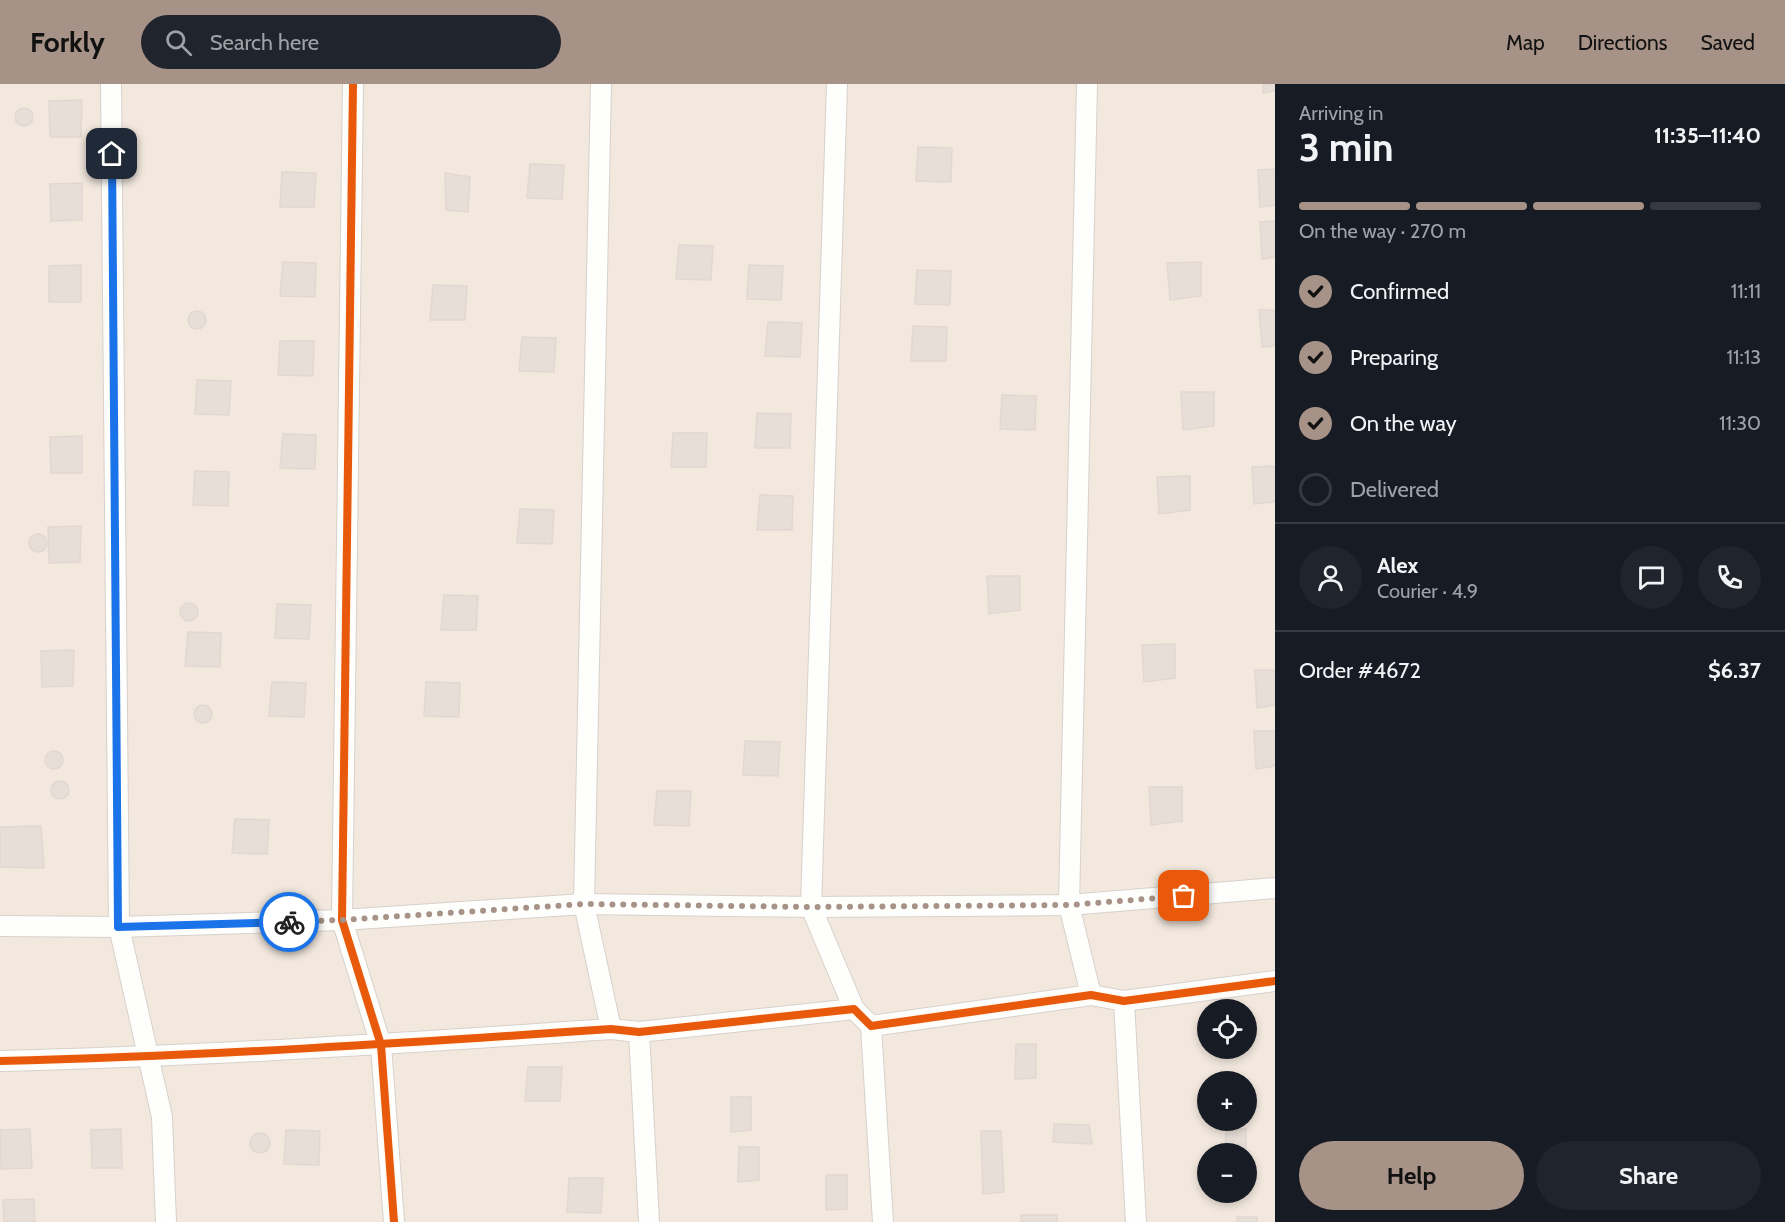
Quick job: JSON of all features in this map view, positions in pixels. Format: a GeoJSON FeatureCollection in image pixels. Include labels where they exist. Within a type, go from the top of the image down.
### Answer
{"type":"FeatureCollection","features":[{"type":"Feature","properties":{"kind":"street"},"geometry":{"type":"LineString","coordinates":[[111,84],[118,927],[162,1117],[166,1222]]}},
{"type":"Feature","properties":{"kind":"street"},"geometry":{"type":"LineString","coordinates":[[353,84],[342,920],[381,1045],[394,1222]]}},
{"type":"Feature","properties":{"kind":"street"},"geometry":{"type":"LineString","coordinates":[[601,84],[584,904],[611,1029]]}},
{"type":"Feature","properties":{"kind":"street"},"geometry":{"type":"LineString","coordinates":[[837,84],[811,907],[854,1009],[872,1026],[883,1222]]}},
{"type":"Feature","properties":{"kind":"street"},"geometry":{"type":"LineString","coordinates":[[1087,84],[1069,905],[1091,995]]}},
{"type":"Feature","properties":{"kind":"street"},"geometry":{"type":"LineString","coordinates":[[0,926],[118,927],[342,920],[584,904],[811,907],[1069,905],[1275,888]]}},
{"type":"Feature","properties":{"kind":"street"},"geometry":{"type":"LineString","coordinates":[[872,1026],[1091,995],[1124,1001],[1275,981]]}},
{"type":"Feature","properties":{"kind":"street"},"geometry":{"type":"LineString","coordinates":[[1124,1001],[1136,1222]]}},
{"type":"Feature","properties":{"kind":"street"},"geometry":{"type":"LineString","coordinates":[[0,1061],[149,1057],[381,1045],[611,1029],[639,1032],[854,1009]]}},
{"type":"Feature","properties":{"kind":"street"},"geometry":{"type":"LineString","coordinates":[[639,1032],[649,1222]]}},
{"type":"Feature","properties":{"kind":"shaded area"},"geometry":{"type":"Polygon","coordinates":[[[0,84],[1275,84],[1275,1222],[0,1222],[0,84]]]}},
{"type":"Feature","properties":{"kind":"building"},"geometry":{"type":"Polygon","coordinates":[[[1263,84],[1275,84],[1275,91],[1263,93],[1263,84]]]}},
{"type":"Feature","properties":{"kind":"building"},"geometry":{"type":"Polygon","coordinates":[[[82,100],[81,137],[50,137],[49,101],[82,100]]]}},
{"type":"Feature","properties":{"kind":"building"},"geometry":{"type":"Polygon","coordinates":[[[20,108],[28,108],[33,113],[31,124],[20,126],[15,121],[15,113],[20,108]]]}},
{"type":"Feature","properties":{"kind":"building"},"geometry":{"type":"Polygon","coordinates":[[[918,147],[952,148],[951,182],[916,181],[918,147]]]}},
{"type":"Feature","properties":{"kind":"building"},"geometry":{"type":"Polygon","coordinates":[[[530,164],[564,165],[562,199],[527,198],[530,164]]]}},
{"type":"Feature","properties":{"kind":"building"},"geometry":{"type":"Polygon","coordinates":[[[1275,169],[1275,205],[1260,207],[1258,170],[1275,169]]]}},
{"type":"Feature","properties":{"kind":"building"},"geometry":{"type":"Polygon","coordinates":[[[282,172],[316,173],[314,207],[280,207],[282,172]]]}},
{"type":"Feature","properties":{"kind":"building"},"geometry":{"type":"Polygon","coordinates":[[[445,173],[470,177],[468,212],[446,210],[445,173]]]}},
{"type":"Feature","properties":{"kind":"building"},"geometry":{"type":"Polygon","coordinates":[[[82,183],[82,220],[51,221],[50,184],[82,183]]]}},
{"type":"Feature","properties":{"kind":"building"},"geometry":{"type":"Polygon","coordinates":[[[1275,221],[1275,257],[1262,259],[1260,222],[1275,221]]]}},
{"type":"Feature","properties":{"kind":"building"},"geometry":{"type":"Polygon","coordinates":[[[679,245],[713,246],[711,280],[676,279],[679,245]]]}},
{"type":"Feature","properties":{"kind":"building"},"geometry":{"type":"Polygon","coordinates":[[[283,262],[316,263],[315,297],[280,296],[283,262]]]}},
{"type":"Feature","properties":{"kind":"building"},"geometry":{"type":"Polygon","coordinates":[[[1201,262],[1201,296],[1170,300],[1167,263],[1201,262]]]}},
{"type":"Feature","properties":{"kind":"building"},"geometry":{"type":"Polygon","coordinates":[[[81,265],[81,302],[49,302],[49,266],[81,265]]]}},
{"type":"Feature","properties":{"kind":"building"},"geometry":{"type":"Polygon","coordinates":[[[749,265],[783,266],[781,300],[747,299],[749,265]]]}},
{"type":"Feature","properties":{"kind":"building"},"geometry":{"type":"Polygon","coordinates":[[[917,270],[951,271],[950,305],[915,304],[917,270]]]}},
{"type":"Feature","properties":{"kind":"building"},"geometry":{"type":"Polygon","coordinates":[[[433,285],[467,286],[465,320],[430,320],[433,285]]]}},
{"type":"Feature","properties":{"kind":"building"},"geometry":{"type":"Polygon","coordinates":[[[1259,310],[1275,310],[1275,346],[1262,347],[1259,310]]]}},
{"type":"Feature","properties":{"kind":"building"},"geometry":{"type":"Polygon","coordinates":[[[193,311],[201,311],[206,316],[204,327],[193,329],[188,324],[188,316],[193,311]]]}},
{"type":"Feature","properties":{"kind":"building"},"geometry":{"type":"Polygon","coordinates":[[[768,322],[802,323],[800,357],[765,356],[768,322]]]}},
{"type":"Feature","properties":{"kind":"building"},"geometry":{"type":"Polygon","coordinates":[[[913,326],[947,327],[946,361],[911,361],[913,326]]]}},
{"type":"Feature","properties":{"kind":"building"},"geometry":{"type":"Polygon","coordinates":[[[522,337],[556,338],[554,372],[519,371],[522,337]]]}},
{"type":"Feature","properties":{"kind":"building"},"geometry":{"type":"Polygon","coordinates":[[[280,341],[314,341],[313,376],[278,375],[280,341]]]}},
{"type":"Feature","properties":{"kind":"building"},"geometry":{"type":"Polygon","coordinates":[[[197,380],[231,381],[229,415],[195,414],[197,380]]]}},
{"type":"Feature","properties":{"kind":"building"},"geometry":{"type":"Polygon","coordinates":[[[1181,392],[1214,392],[1214,426],[1183,430],[1181,392]]]}},
{"type":"Feature","properties":{"kind":"building"},"geometry":{"type":"Polygon","coordinates":[[[1002,395],[1036,396],[1035,430],[1000,429],[1002,395]]]}},
{"type":"Feature","properties":{"kind":"building"},"geometry":{"type":"Polygon","coordinates":[[[757,413],[791,414],[790,448],[755,448],[757,413]]]}},
{"type":"Feature","properties":{"kind":"building"},"geometry":{"type":"Polygon","coordinates":[[[673,433],[707,433],[706,467],[671,467],[673,433]]]}},
{"type":"Feature","properties":{"kind":"building"},"geometry":{"type":"Polygon","coordinates":[[[283,434],[316,435],[315,469],[280,468],[283,434]]]}},
{"type":"Feature","properties":{"kind":"building"},"geometry":{"type":"Polygon","coordinates":[[[82,436],[82,473],[51,473],[50,437],[82,436]]]}},
{"type":"Feature","properties":{"kind":"building"},"geometry":{"type":"Polygon","coordinates":[[[1275,466],[1275,502],[1254,504],[1252,467],[1275,466]]]}},
{"type":"Feature","properties":{"kind":"building"},"geometry":{"type":"Polygon","coordinates":[[[195,471],[229,472],[228,506],[193,505],[195,471]]]}},
{"type":"Feature","properties":{"kind":"building"},"geometry":{"type":"Polygon","coordinates":[[[1190,476],[1190,510],[1159,514],[1157,477],[1190,476]]]}},
{"type":"Feature","properties":{"kind":"building"},"geometry":{"type":"Polygon","coordinates":[[[760,495],[793,496],[792,530],[757,530],[760,495]]]}},
{"type":"Feature","properties":{"kind":"building"},"geometry":{"type":"Polygon","coordinates":[[[520,509],[554,510],[552,544],[517,543],[520,509]]]}},
{"type":"Feature","properties":{"kind":"building"},"geometry":{"type":"Polygon","coordinates":[[[81,526],[80,562],[49,563],[48,527],[81,526]]]}},
{"type":"Feature","properties":{"kind":"building"},"geometry":{"type":"Polygon","coordinates":[[[34,534],[42,534],[47,539],[45,550],[34,552],[29,547],[29,539],[34,534]]]}},
{"type":"Feature","properties":{"kind":"building"},"geometry":{"type":"Polygon","coordinates":[[[987,576],[1020,576],[1020,610],[989,614],[987,576]]]}},
{"type":"Feature","properties":{"kind":"building"},"geometry":{"type":"Polygon","coordinates":[[[444,595],[478,596],[476,630],[441,630],[444,595]]]}},
{"type":"Feature","properties":{"kind":"building"},"geometry":{"type":"Polygon","coordinates":[[[185,603],[193,603],[198,608],[196,619],[185,621],[180,616],[180,608],[185,603]]]}},
{"type":"Feature","properties":{"kind":"building"},"geometry":{"type":"Polygon","coordinates":[[[277,604],[311,605],[309,639],[275,638],[277,604]]]}},
{"type":"Feature","properties":{"kind":"building"},"geometry":{"type":"Polygon","coordinates":[[[188,632],[221,633],[220,667],[185,666],[188,632]]]}},
{"type":"Feature","properties":{"kind":"building"},"geometry":{"type":"Polygon","coordinates":[[[1175,644],[1175,678],[1144,682],[1142,645],[1175,644]]]}},
{"type":"Feature","properties":{"kind":"building"},"geometry":{"type":"Polygon","coordinates":[[[74,650],[73,686],[42,687],[41,651],[74,650]]]}},
{"type":"Feature","properties":{"kind":"building"},"geometry":{"type":"Polygon","coordinates":[[[1255,670],[1275,670],[1275,705],[1257,708],[1255,670]]]}},
{"type":"Feature","properties":{"kind":"building"},"geometry":{"type":"Polygon","coordinates":[[[272,682],[306,683],[304,717],[269,716],[272,682]]]}},
{"type":"Feature","properties":{"kind":"building"},"geometry":{"type":"Polygon","coordinates":[[[426,682],[460,683],[459,717],[424,716],[426,682]]]}},
{"type":"Feature","properties":{"kind":"building"},"geometry":{"type":"Polygon","coordinates":[[[199,705],[207,705],[212,710],[210,721],[199,723],[194,718],[194,710],[199,705]]]}},
{"type":"Feature","properties":{"kind":"building"},"geometry":{"type":"Polygon","coordinates":[[[1254,731],[1275,731],[1275,766],[1256,769],[1254,731]]]}},
{"type":"Feature","properties":{"kind":"building"},"geometry":{"type":"Polygon","coordinates":[[[745,741],[780,742],[778,776],[743,775],[745,741]]]}},
{"type":"Feature","properties":{"kind":"building"},"geometry":{"type":"Polygon","coordinates":[[[50,751],[58,751],[63,756],[61,767],[50,769],[45,764],[45,756],[50,751]]]}},
{"type":"Feature","properties":{"kind":"building"},"geometry":{"type":"Polygon","coordinates":[[[56,781],[64,781],[69,786],[67,797],[56,799],[51,794],[51,786],[56,781]]]}},
{"type":"Feature","properties":{"kind":"building"},"geometry":{"type":"Polygon","coordinates":[[[1149,787],[1182,787],[1182,821],[1151,825],[1149,787]]]}},
{"type":"Feature","properties":{"kind":"building"},"geometry":{"type":"Polygon","coordinates":[[[657,791],[691,791],[689,826],[654,825],[657,791]]]}},
{"type":"Feature","properties":{"kind":"building"},"geometry":{"type":"Polygon","coordinates":[[[235,819],[269,820],[267,854],[232,853],[235,819]]]}},
{"type":"Feature","properties":{"kind":"building"},"geometry":{"type":"Polygon","coordinates":[[[41,826],[44,868],[0,867],[0,827],[41,826]]]}},
{"type":"Feature","properties":{"kind":"building"},"geometry":{"type":"Polygon","coordinates":[[[1016,1044],[1036,1044],[1036,1078],[1015,1079],[1016,1044]]]}},
{"type":"Feature","properties":{"kind":"building"},"geometry":{"type":"Polygon","coordinates":[[[528,1067],[562,1067],[560,1101],[525,1101],[528,1067]]]}},
{"type":"Feature","properties":{"kind":"building"},"geometry":{"type":"Polygon","coordinates":[[[731,1097],[751,1097],[751,1130],[731,1132],[731,1097]]]}},
{"type":"Feature","properties":{"kind":"building"},"geometry":{"type":"Polygon","coordinates":[[[1054,1124],[1089,1125],[1092,1144],[1053,1142],[1054,1124]]]}},
{"type":"Feature","properties":{"kind":"building"},"geometry":{"type":"Polygon","coordinates":[[[30,1129],[32,1168],[1,1169],[0,1130],[30,1129]]]}},
{"type":"Feature","properties":{"kind":"building"},"geometry":{"type":"Polygon","coordinates":[[[121,1129],[122,1168],[92,1168],[91,1130],[121,1129]]]}},
{"type":"Feature","properties":{"kind":"building"},"geometry":{"type":"Polygon","coordinates":[[[286,1130],[320,1131],[319,1165],[284,1164],[286,1130]]]}},
{"type":"Feature","properties":{"kind":"building"},"geometry":{"type":"Polygon","coordinates":[[[981,1131],[1001,1131],[1004,1192],[983,1194],[981,1131]]]}},
{"type":"Feature","properties":{"kind":"building"},"geometry":{"type":"Polygon","coordinates":[[[1226,1131],[1246,1131],[1246,1143],[1225,1143],[1226,1131]]]}},
{"type":"Feature","properties":{"kind":"building"},"geometry":{"type":"Polygon","coordinates":[[[260,1133],[267,1136],[270,1143],[267,1150],[260,1153],[253,1150],[250,1143],[253,1136],[260,1133]]]}},
{"type":"Feature","properties":{"kind":"building"},"geometry":{"type":"Polygon","coordinates":[[[739,1147],[759,1147],[759,1180],[738,1182],[739,1147]]]}},
{"type":"Feature","properties":{"kind":"building"},"geometry":{"type":"Polygon","coordinates":[[[826,1175],[847,1175],[847,1209],[826,1210],[826,1175]]]}},
{"type":"Feature","properties":{"kind":"building"},"geometry":{"type":"Polygon","coordinates":[[[569,1178],[603,1178],[601,1213],[567,1212],[569,1178]]]}},
{"type":"Feature","properties":{"kind":"building"},"geometry":{"type":"Polygon","coordinates":[[[34,1199],[35,1222],[4,1222],[3,1200],[34,1199]]]}},
{"type":"Feature","properties":{"kind":"building"},"geometry":{"type":"Polygon","coordinates":[[[1021,1215],[1057,1215],[1057,1222],[1021,1222],[1021,1215]]]}},
{"type":"Feature","properties":{"kind":"building"},"geometry":{"type":"Polygon","coordinates":[[[1237,1217],[1257,1217],[1257,1222],[1237,1222],[1237,1217]]]}},
{"type":"Feature","properties":{"kind":"cycle path"},"geometry":{"type":"LineString","coordinates":[[353,84],[342,920],[381,1045],[394,1222]]}},
{"type":"Feature","properties":{"kind":"cycle path"},"geometry":{"type":"LineString","coordinates":[[0,1061],[306,1048],[611,1029],[639,1032],[854,1009],[871,1026],[1091,995],[1124,1001],[1275,981]]}},
{"type":"Feature","properties":{"kind":"way so far"},"geometry":{"type":"LineString","coordinates":[[289,922],[584,904],[811,907],[1069,905],[1184,896]]}},
{"type":"Feature","properties":{"kind":"route"},"geometry":{"type":"LineString","coordinates":[[112,154],[118,927],[289,922]]}}]}
